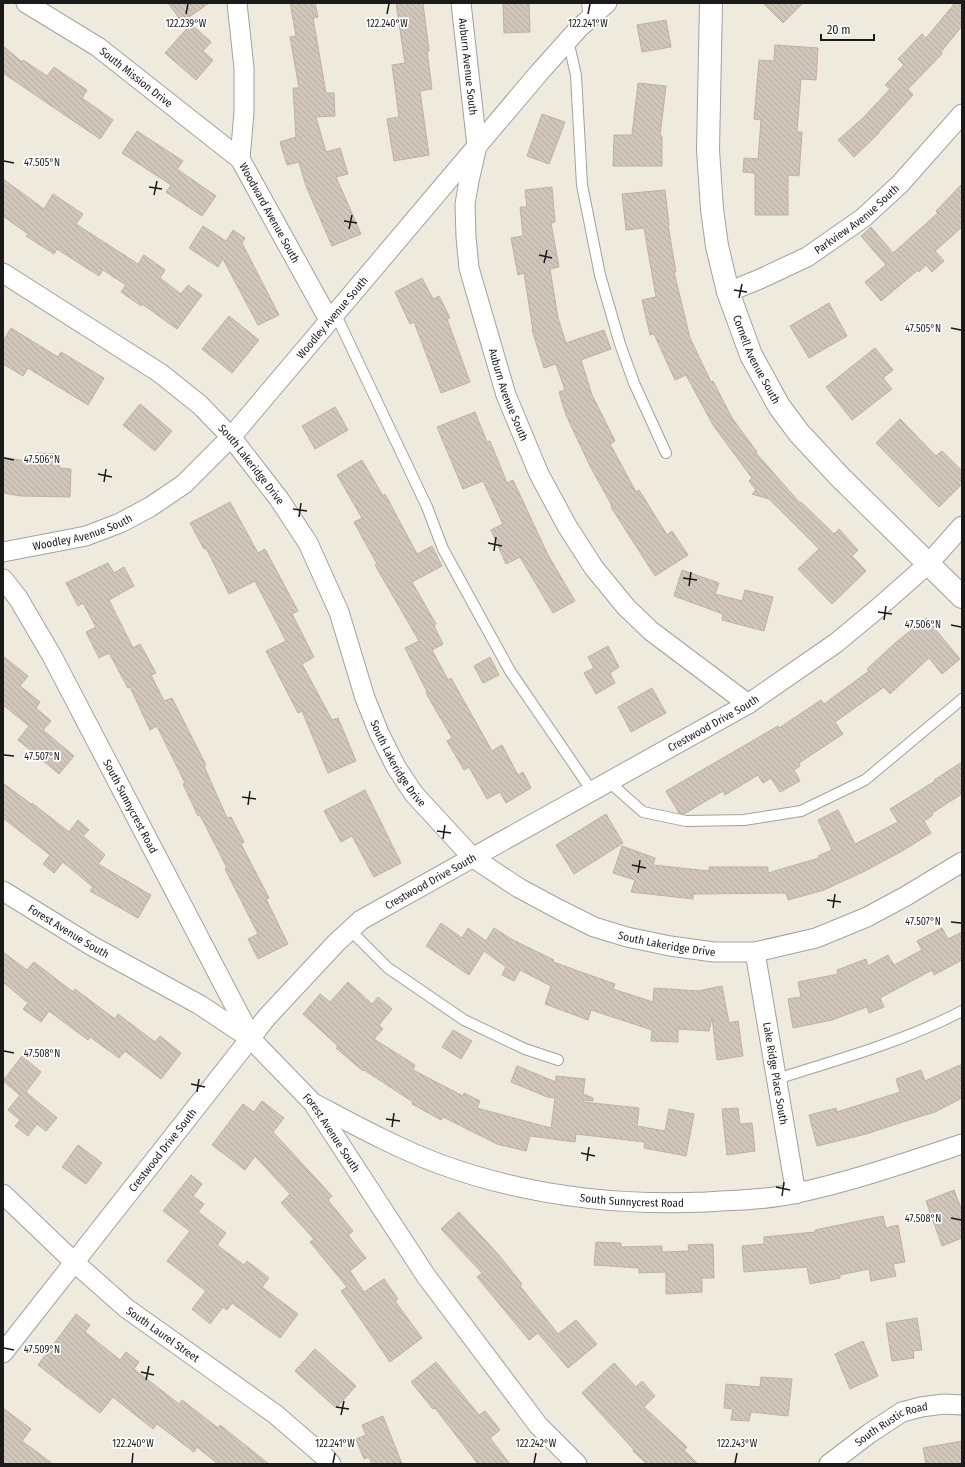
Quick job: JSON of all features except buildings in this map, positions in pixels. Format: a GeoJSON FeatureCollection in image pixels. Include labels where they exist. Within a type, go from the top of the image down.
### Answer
{"type":"FeatureCollection","features":[{"type":"Feature","properties":{"kind":"street","name":"South Mission Drive"},"geometry":{"type":"LineString","coordinates":[[26,3],[98,47],[240,158]]}},
{"type":"Feature","properties":{"kind":"street","name":"Woodward Avenue South"},"geometry":{"type":"LineString","coordinates":[[237,3],[244,68],[244,112],[240,158],[332,317]]}},
{"type":"Feature","properties":{"kind":"street","name":"Auburn Avenue South"},"geometry":{"type":"LineString","coordinates":[[461,3],[478,146],[468,181],[465,204],[469,268],[506,395],[539,474],[567,526],[594,568],[626,607],[651,631],[748,704]]}},
{"type":"Feature","properties":{"kind":"street","name":"Woodley Avenue South"},"geometry":{"type":"LineString","coordinates":[[3,552],[86,536],[120,523],[150,507],[184,484],[231,437],[568,40],[588,11],[607,3]]}},
{"type":"Feature","properties":{"kind":"street","name":"Cornell Avenue South"},"geometry":{"type":"LineString","coordinates":[[711,3],[708,150],[712,209],[717,246],[728,292],[752,355],[779,406],[799,433],[840,477],[962,597]]}},
{"type":"Feature","properties":{"kind":"street","name":"Parkview Avenue South"},"geometry":{"type":"LineString","coordinates":[[728,292],[807,257],[864,218],[900,184],[962,114]]}},
{"type":"Feature","properties":{"kind":"street","name":"South Lakeridge Drive"},"geometry":{"type":"LineString","coordinates":[[3,273],[160,373],[200,406],[231,437],[279,499],[308,543],[339,612],[365,698],[379,733],[396,767],[414,794],[472,857],[519,888],[594,927],[627,937],[670,946],[714,952],[755,952],[816,938],[868,918],[962,862]]}},
{"type":"Feature","properties":{"kind":"street","name":"Crestwood Drive South"},"geometry":{"type":"LineString","coordinates":[[3,1353],[267,1017],[336,943],[361,920],[748,704],[836,643],[877,609],[928,564],[962,526]]}},
{"type":"Feature","properties":{"kind":"street","name":"South Sunnycrest Road"},"geometry":{"type":"LineString","coordinates":[[3,579],[18,598],[52,656],[251,1038]]}},
{"type":"Feature","properties":{"kind":"street","name":"Forest Avenue South"},"geometry":{"type":"LineString","coordinates":[[3,891],[92,946],[200,1005],[251,1038],[313,1103],[426,1276],[538,1425],[577,1464]]}},
{"type":"Feature","properties":{"kind":"street","name":"Lake Ridge Place South"},"geometry":{"type":"LineString","coordinates":[[755,952],[796,1194]]}},
{"type":"Feature","properties":{"kind":"street","name":"South Sunnycrest Road"},"geometry":{"type":"LineString","coordinates":[[313,1103],[376,1136],[437,1163],[487,1180],[532,1190],[610,1201],[681,1203],[751,1200],[796,1194],[854,1178],[962,1144]]}},
{"type":"Feature","properties":{"kind":"street","name":"South Laurel Street"},"geometry":{"type":"LineString","coordinates":[[3,1194],[74,1262],[126,1308],[275,1414],[331,1464]]}},
{"type":"Feature","properties":{"kind":"street","name":"South Rustic Road"},"geometry":{"type":"LineString","coordinates":[[830,1464],[870,1433],[902,1412],[921,1407],[944,1404],[962,1405]]}},
{"type":"Feature","properties":{"kind":"lane"},"geometry":{"type":"LineString","coordinates":[[568,40],[576,75],[582,185],[600,274],[622,351],[634,383],[666,453]]}},
{"type":"Feature","properties":{"kind":"lane"},"geometry":{"type":"LineString","coordinates":[[332,317],[427,507],[443,549],[510,671],[592,791]]}},
{"type":"Feature","properties":{"kind":"lane"},"geometry":{"type":"LineString","coordinates":[[608,781],[643,812],[686,821],[744,820],[801,810],[865,780],[962,699]]}},
{"type":"Feature","properties":{"kind":"lane"},"geometry":{"type":"LineString","coordinates":[[350,930],[388,968],[464,1020],[525,1049],[558,1060]]}},
{"type":"Feature","properties":{"kind":"lane"},"geometry":{"type":"LineString","coordinates":[[776,1079],[842,1059],[939,1023],[962,1011]]}}]}
